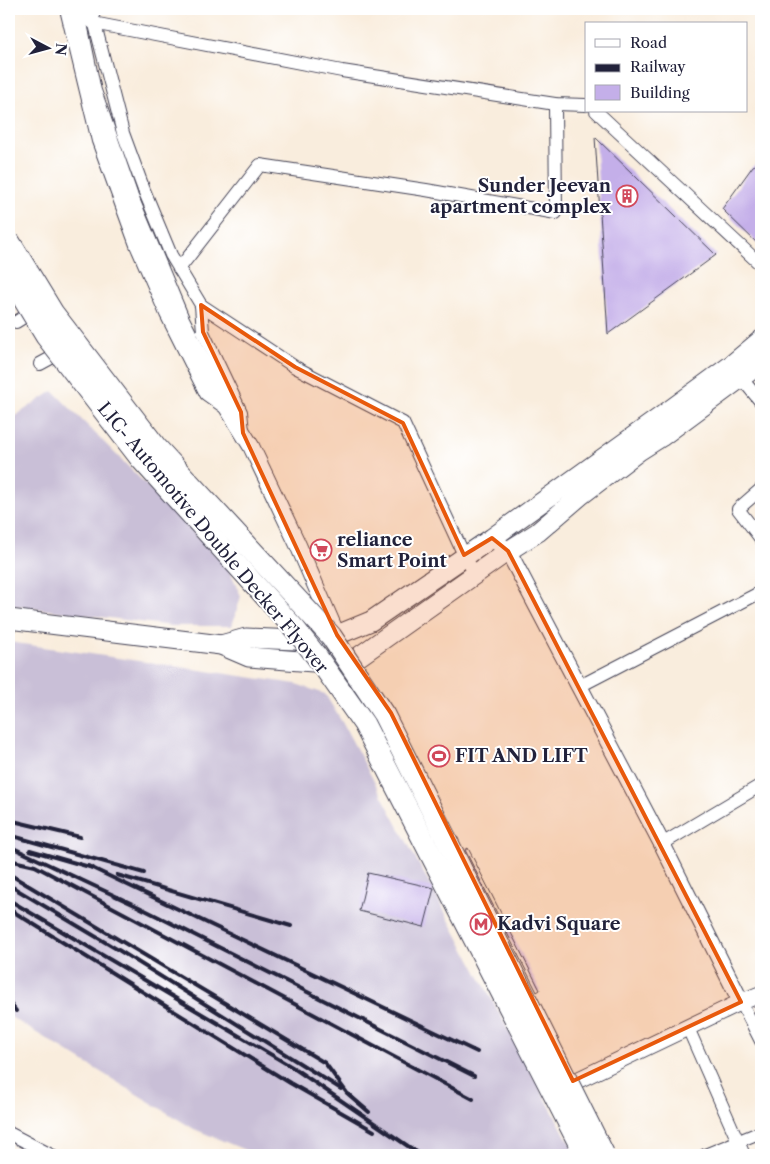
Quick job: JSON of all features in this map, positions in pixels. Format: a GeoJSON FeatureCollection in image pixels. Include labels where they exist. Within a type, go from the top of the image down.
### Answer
{"type":"FeatureCollection","features":[{"type":"Feature","properties":{"kind":"main road"},"geometry":{"type":"LineString","coordinates":[[9,231],[56,308],[161,444],[337,635],[390,713],[610,1155]]}},
{"type":"Feature","properties":{"kind":"main road","name":"LIC- Automotive Double Decker Flyover"},"geometry":{"type":"LineString","coordinates":[[9,241],[53,313],[156,447],[331,636],[384,715],[604,1155]]}},
{"type":"Feature","properties":{"kind":"main road","name":"LIC- Automotive Double Decker Flyover"},"geometry":{"type":"LineString","coordinates":[[9,275],[46,336],[141,459],[295,629],[317,656],[364,724],[585,1155]]}},
{"type":"Feature","properties":{"kind":"main road"},"geometry":{"type":"LineString","coordinates":[[9,292],[20,319],[45,361],[296,640],[360,728],[546,1096],[578,1155]]}},
{"type":"Feature","properties":{"kind":"main road"},"geometry":{"type":"LineString","coordinates":[[9,619],[221,646],[250,657],[313,662],[354,660],[508,551],[538,532],[580,496],[736,372],[761,340]]}},
{"type":"Feature","properties":{"kind":"main road"},"geometry":{"type":"LineString","coordinates":[[221,646],[246,638],[296,640],[337,635],[371,620],[736,372],[761,363]]}},
{"type":"Feature","properties":{"kind":"street"},"geometry":{"type":"LineString","coordinates":[[66,9],[98,141],[136,245],[166,314],[206,394],[228,409]]}},
{"type":"Feature","properties":{"kind":"street"},"geometry":{"type":"LineString","coordinates":[[77,9],[93,91],[130,197],[181,319],[208,373],[251,446],[337,635]]}},
{"type":"Feature","properties":{"kind":"street"},"geometry":{"type":"LineString","coordinates":[[77,9],[94,23],[342,72],[555,104],[585,105]]}},
{"type":"Feature","properties":{"kind":"street"},"geometry":{"type":"LineString","coordinates":[[91,9],[123,133],[144,190],[171,255],[201,305],[295,367],[403,423],[464,555],[475,574]]}},
{"type":"Feature","properties":{"kind":"street"},"geometry":{"type":"LineString","coordinates":[[179,268],[260,165],[426,190],[556,213],[555,104]]}},
{"type":"Feature","properties":{"kind":"street"},"geometry":{"type":"LineString","coordinates":[[597,112],[761,265]]}},
{"type":"Feature","properties":{"kind":"street"},"geometry":{"type":"LineString","coordinates":[[201,305],[203,332],[241,412],[243,433]]}},
{"type":"Feature","properties":{"kind":"street"},"geometry":{"type":"LineString","coordinates":[[736,372],[761,402]]}},
{"type":"Feature","properties":{"kind":"street"},"geometry":{"type":"LineString","coordinates":[[761,489],[738,509],[761,538]]}},
{"type":"Feature","properties":{"kind":"street"},"geometry":{"type":"LineString","coordinates":[[492,538],[508,551],[662,844],[761,1041]]}},
{"type":"Feature","properties":{"kind":"street"},"geometry":{"type":"LineString","coordinates":[[580,686],[761,592]]}},
{"type":"Feature","properties":{"kind":"street"},"geometry":{"type":"LineString","coordinates":[[662,844],[761,785]]}},
{"type":"Feature","properties":{"kind":"street"},"geometry":{"type":"LineString","coordinates":[[546,1096],[761,994]]}},
{"type":"Feature","properties":{"kind":"street"},"geometry":{"type":"LineString","coordinates":[[688,1028],[744,1155]]}},
{"type":"Feature","properties":{"kind":"street"},"geometry":{"type":"LineString","coordinates":[[705,1155],[761,1132]]}},
{"type":"Feature","properties":{"kind":"street"},"geometry":{"type":"LineString","coordinates":[[9,1134],[51,1155]]}},
{"type":"Feature","properties":{"kind":"highlighted area"},"geometry":{"type":"Polygon","coordinates":[[[201,305],[295,367],[403,423],[464,555],[492,538],[508,551],[741,1002],[573,1081],[391,713],[337,635],[243,433],[241,412],[203,332],[201,305]]]}},
{"type":"Feature","properties":{"kind":"shaded area"},"geometry":{"type":"Polygon","coordinates":[[[53,391],[227,566],[241,596],[232,626],[172,626],[9,605],[9,420],[53,391]]]}},
{"type":"Feature","properties":{"kind":"shaded area"},"geometry":{"type":"Polygon","coordinates":[[[9,642],[296,684],[325,694],[342,722],[576,1155],[257,1155],[194,1129],[9,1016],[9,642]]]}},
{"type":"Feature","properties":{"kind":"building","name":"Sunder Jeevan apartment complex"},"geometry":{"type":"Polygon","coordinates":[[[595,137],[716,255],[608,334],[595,137]]]}},
{"type":"Feature","properties":{"kind":"building"},"geometry":{"type":"Polygon","coordinates":[[[761,162],[761,247],[722,209],[753,166],[761,162]]]}},
{"type":"Feature","properties":{"kind":"building"},"geometry":{"type":"Polygon","coordinates":[[[468,848],[540,990],[537,992],[465,850],[468,848]]]}},
{"type":"Feature","properties":{"kind":"building"},"geometry":{"type":"Polygon","coordinates":[[[368,873],[434,888],[424,927],[359,911],[368,873]]]}},
{"type":"Feature","properties":{"kind":"railway"},"geometry":{"type":"LineString","coordinates":[[9,255],[46,310],[122,414],[181,484],[319,632],[366,695],[600,1155]]}},
{"type":"Feature","properties":{"kind":"railway"},"geometry":{"type":"LineString","coordinates":[[9,820],[80,837]]}},
{"type":"Feature","properties":{"kind":"railway"},"geometry":{"type":"LineString","coordinates":[[9,835],[144,873]]}},
{"type":"Feature","properties":{"kind":"railway"},"geometry":{"type":"LineString","coordinates":[[9,846],[139,907],[474,1076]]}},
{"type":"Feature","properties":{"kind":"railway"},"geometry":{"type":"LineString","coordinates":[[30,850],[93,868]]}},
{"type":"Feature","properties":{"kind":"railway"},"geometry":{"type":"LineString","coordinates":[[9,860],[35,866],[473,1099]]}},
{"type":"Feature","properties":{"kind":"railway"},"geometry":{"type":"LineString","coordinates":[[88,866],[477,1052]]}},
{"type":"Feature","properties":{"kind":"railway"},"geometry":{"type":"LineString","coordinates":[[9,874],[325,1063],[347,1093],[369,1112]]}},
{"type":"Feature","properties":{"kind":"railway"},"geometry":{"type":"LineString","coordinates":[[117,875],[291,926]]}},
{"type":"Feature","properties":{"kind":"railway"},"geometry":{"type":"LineString","coordinates":[[9,885],[120,951],[341,1089]]}},
{"type":"Feature","properties":{"kind":"railway"},"geometry":{"type":"LineString","coordinates":[[9,900],[292,1067],[421,1155]]}},
{"type":"Feature","properties":{"kind":"railway"},"geometry":{"type":"LineString","coordinates":[[9,909],[290,1083],[374,1131]]}},
{"type":"Feature","properties":{"kind":"railway"},"geometry":{"type":"LineString","coordinates":[[9,1002],[16,1011]]}},
{"type":"Feature","properties":{"kind":"place","name":"Sunder Jeevan apartment complex"},"geometry":{"type":"Point","coordinates":[627,196]}},
{"type":"Feature","properties":{"kind":"place","name":"reliance Smart Point"},"geometry":{"type":"Point","coordinates":[321,550]}},
{"type":"Feature","properties":{"kind":"place","name":"FIT AND LIFT"},"geometry":{"type":"Point","coordinates":[439,756]}},
{"type":"Feature","properties":{"kind":"place","name":"Kadvi Square"},"geometry":{"type":"Point","coordinates":[481,924]}}]}
